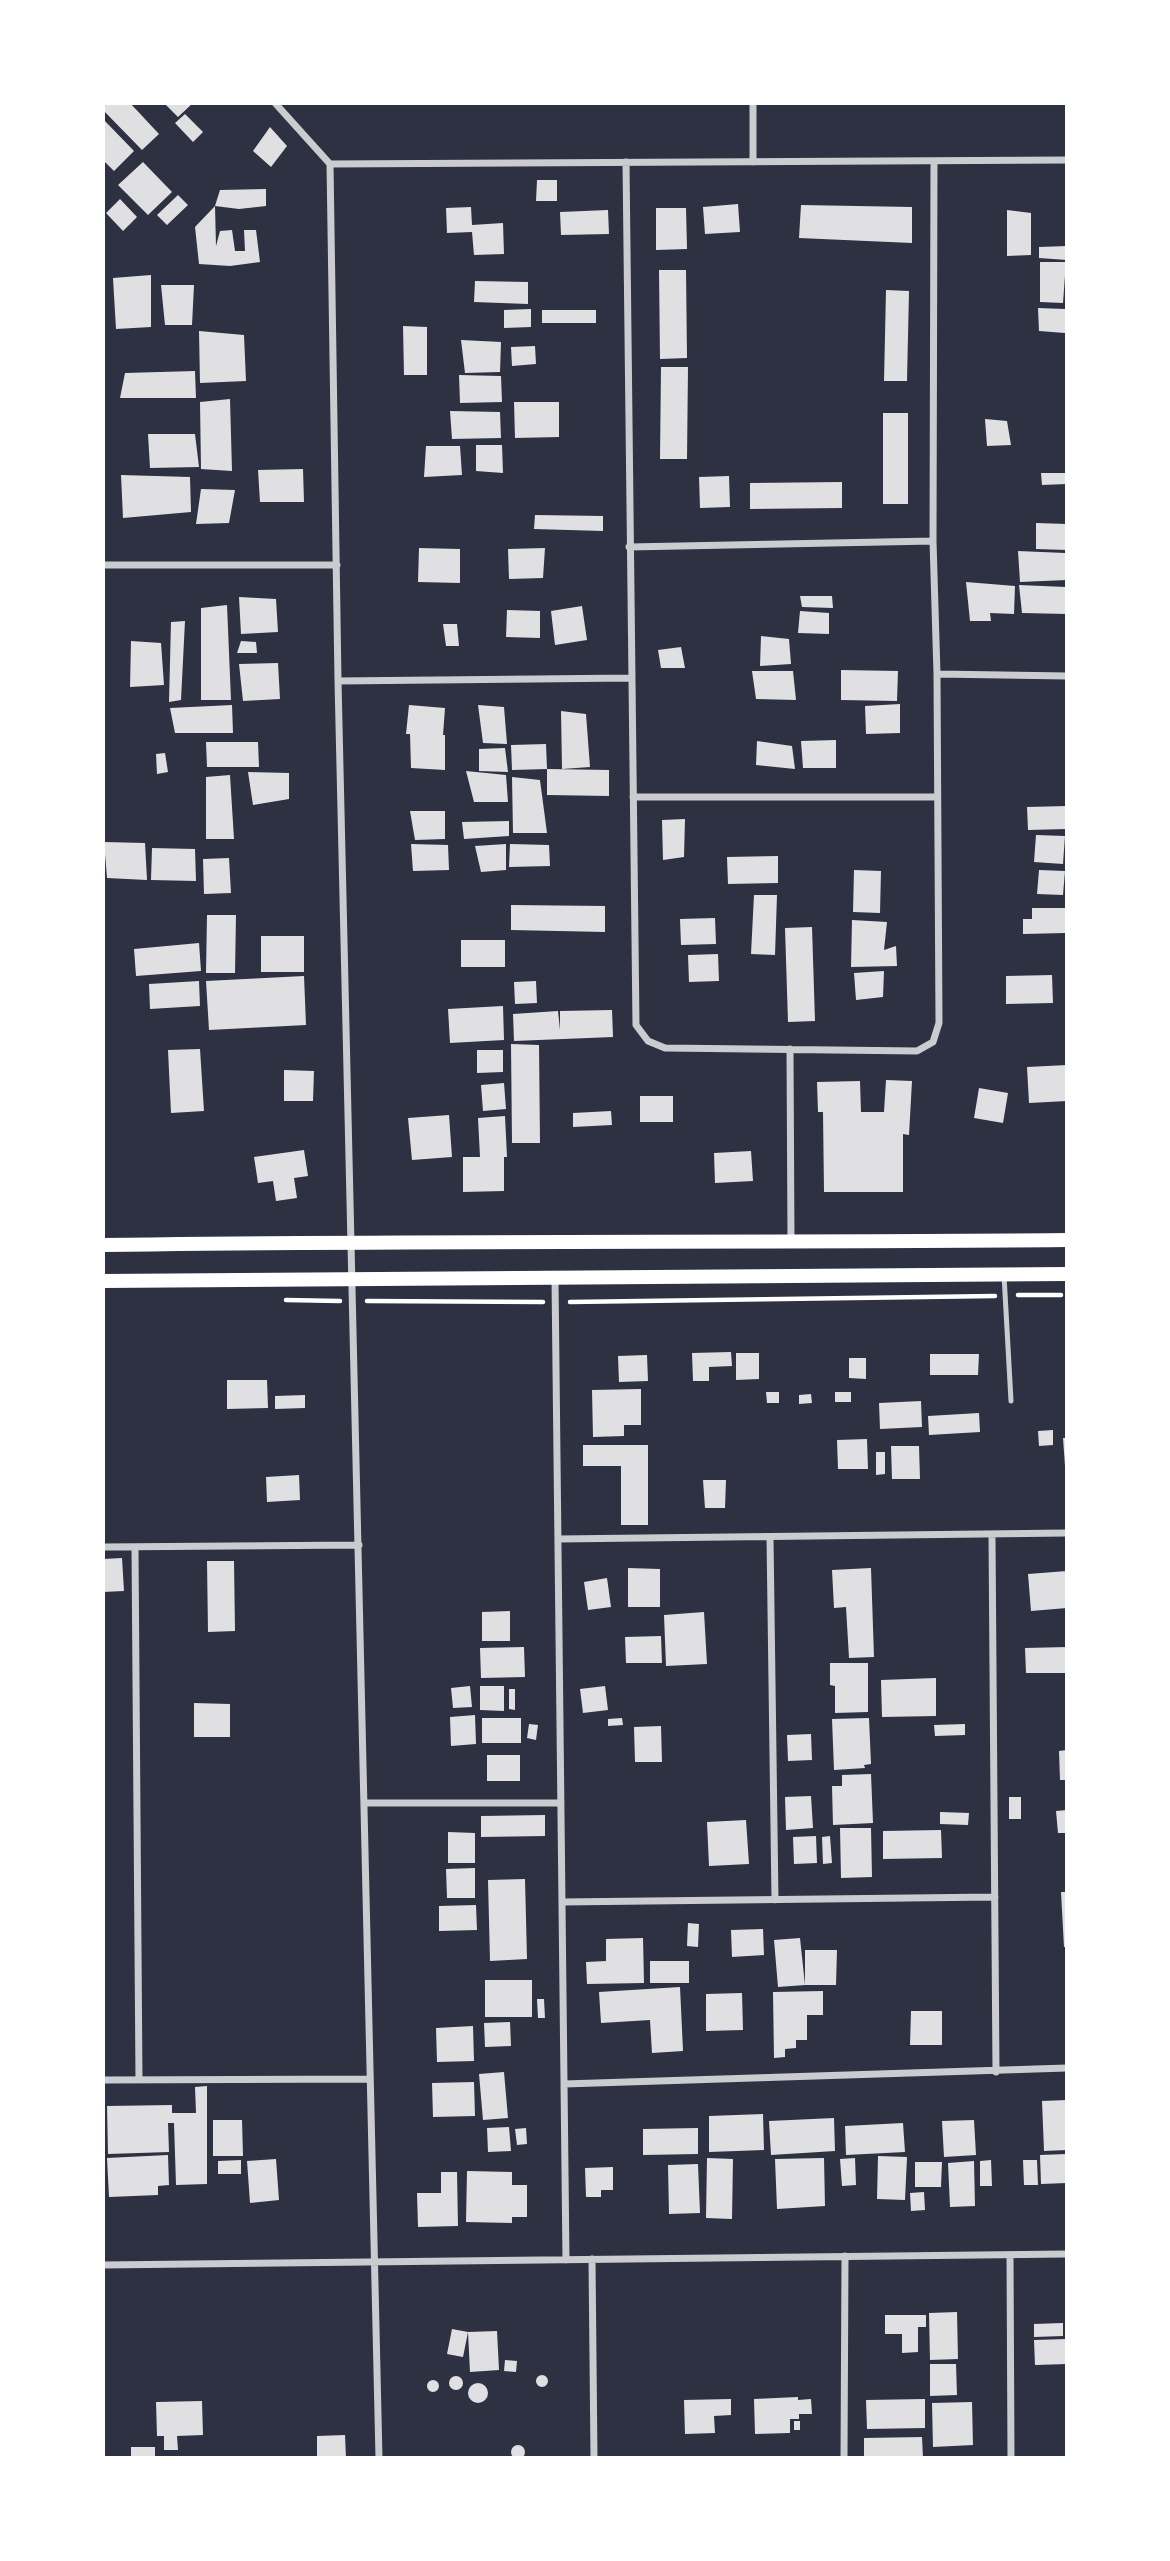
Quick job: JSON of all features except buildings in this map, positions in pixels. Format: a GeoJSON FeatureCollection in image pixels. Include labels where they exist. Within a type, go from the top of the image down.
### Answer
{"type":"FeatureCollection","features":[{"type":"Feature","properties":{"kind":"main road"},"geometry":{"type":"LineString","coordinates":[[103,1245],[352,1241],[1067,1240]]}},
{"type":"Feature","properties":{"kind":"main road"},"geometry":{"type":"LineString","coordinates":[[103,1281],[1067,1274]]}},
{"type":"Feature","properties":{"kind":"street"},"geometry":{"type":"LineString","coordinates":[[275,103],[330,164],[338,681],[379,2458]]}},
{"type":"Feature","properties":{"kind":"street"},"geometry":{"type":"LineString","coordinates":[[753,103],[753,162]]}},
{"type":"Feature","properties":{"kind":"street"},"geometry":{"type":"LineString","coordinates":[[330,164],[1067,160]]}},
{"type":"Feature","properties":{"kind":"street"},"geometry":{"type":"LineString","coordinates":[[625,162],[636,1025],[648,1041],[665,1048],[917,1051],[933,1042],[939,1023],[937,674],[933,541],[934,161]]}},
{"type":"Feature","properties":{"kind":"street"},"geometry":{"type":"LineString","coordinates":[[629,547],[933,541]]}},
{"type":"Feature","properties":{"kind":"street"},"geometry":{"type":"LineString","coordinates":[[103,565],[337,565]]}},
{"type":"Feature","properties":{"kind":"street"},"geometry":{"type":"LineString","coordinates":[[937,674],[1067,676]]}},
{"type":"Feature","properties":{"kind":"street"},"geometry":{"type":"LineString","coordinates":[[338,681],[631,678]]}},
{"type":"Feature","properties":{"kind":"street"},"geometry":{"type":"LineString","coordinates":[[633,797],[937,797]]}},
{"type":"Feature","properties":{"kind":"street"},"geometry":{"type":"LineString","coordinates":[[790,1049],[791,1242]]}},
{"type":"Feature","properties":{"kind":"street"},"geometry":{"type":"LineString","coordinates":[[555,1279],[566,2260]]}},
{"type":"Feature","properties":{"kind":"street"},"geometry":{"type":"LineString","coordinates":[[558,1539],[1067,1533]]}},
{"type":"Feature","properties":{"kind":"street"},"geometry":{"type":"LineString","coordinates":[[992,1535],[996,2072]]}},
{"type":"Feature","properties":{"kind":"street"},"geometry":{"type":"LineString","coordinates":[[770,1537],[775,1900]]}},
{"type":"Feature","properties":{"kind":"street"},"geometry":{"type":"LineString","coordinates":[[103,1547],[359,1545]]}},
{"type":"Feature","properties":{"kind":"street"},"geometry":{"type":"LineString","coordinates":[[135,1548],[139,2080]]}},
{"type":"Feature","properties":{"kind":"street"},"geometry":{"type":"LineString","coordinates":[[364,1803],[561,1803]]}},
{"type":"Feature","properties":{"kind":"street"},"geometry":{"type":"LineString","coordinates":[[562,1902],[995,1897]]}},
{"type":"Feature","properties":{"kind":"street"},"geometry":{"type":"LineString","coordinates":[[564,2084],[1067,2068]]}},
{"type":"Feature","properties":{"kind":"street"},"geometry":{"type":"LineString","coordinates":[[103,2080],[370,2079]]}},
{"type":"Feature","properties":{"kind":"street"},"geometry":{"type":"LineString","coordinates":[[103,2265],[1067,2254]]}},
{"type":"Feature","properties":{"kind":"street"},"geometry":{"type":"LineString","coordinates":[[1010,2255],[1011,2458]]}},
{"type":"Feature","properties":{"kind":"street"},"geometry":{"type":"LineString","coordinates":[[844,2458],[845,2256]]}},
{"type":"Feature","properties":{"kind":"street"},"geometry":{"type":"LineString","coordinates":[[592,2259],[594,2458]]}},
{"type":"Feature","properties":{"kind":"lane"},"geometry":{"type":"LineString","coordinates":[[1003,1274],[1011,1401]]}},
{"type":"Feature","properties":{"kind":"path"},"geometry":{"type":"LineString","coordinates":[[284,1300],[555,1303],[1067,1295]]}}]}
